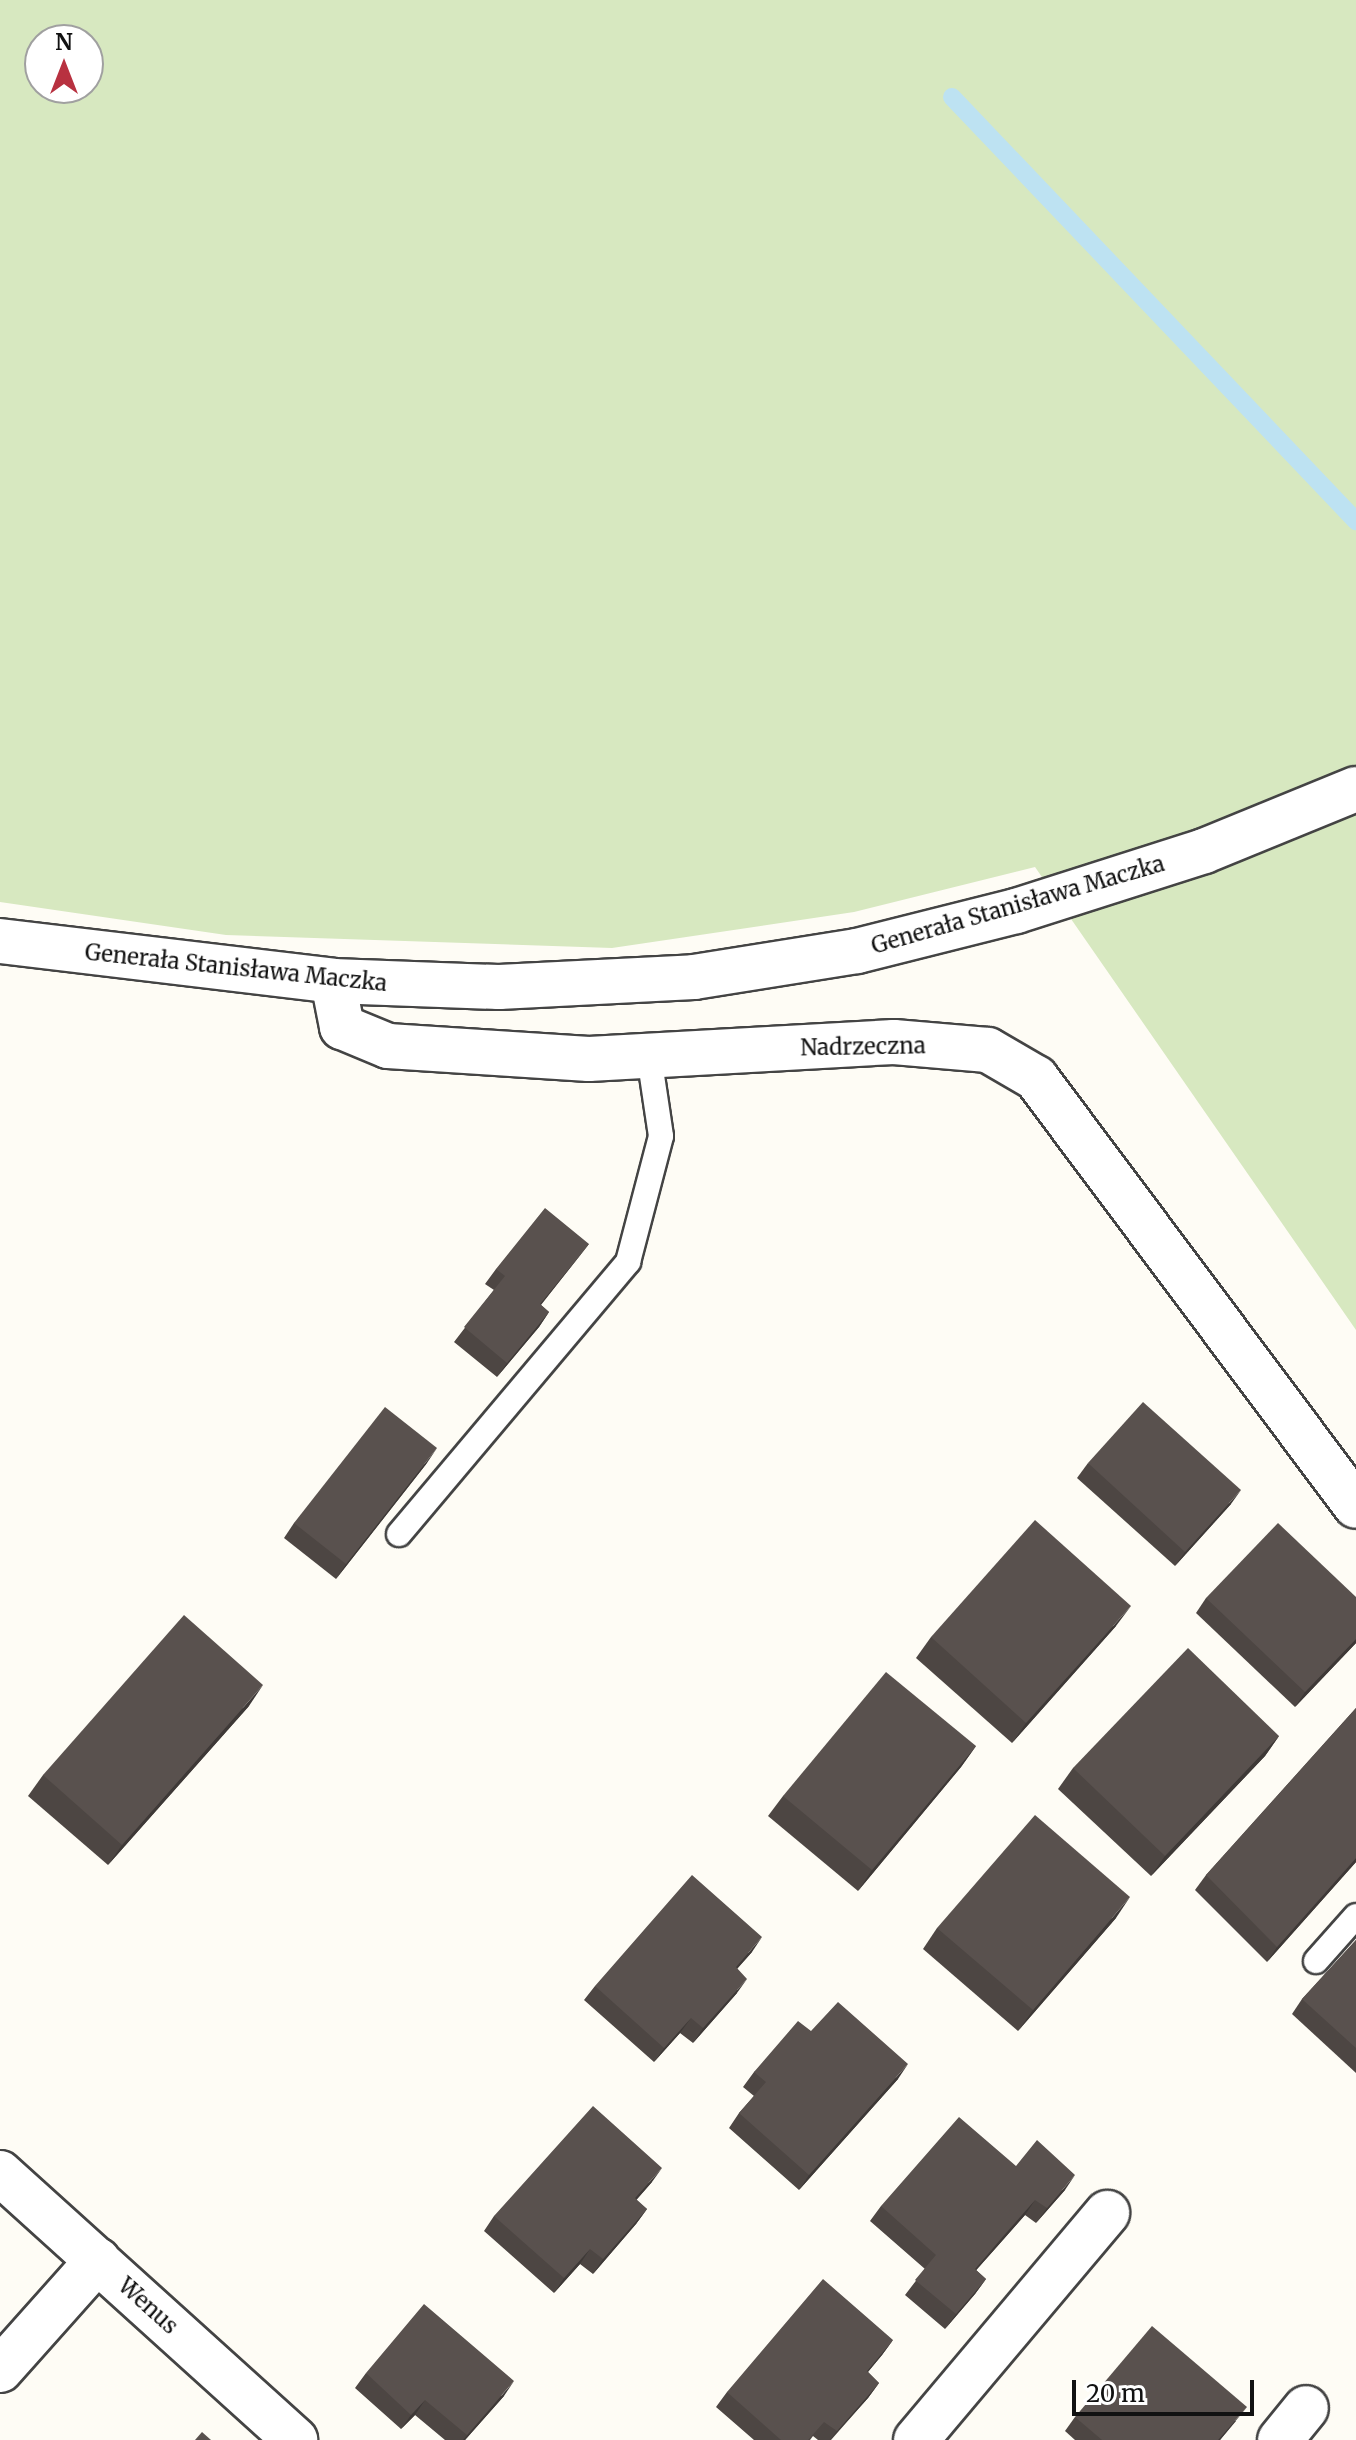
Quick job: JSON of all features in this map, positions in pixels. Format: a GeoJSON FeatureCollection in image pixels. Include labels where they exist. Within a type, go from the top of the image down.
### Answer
{"type":"FeatureCollection","features":[{"type":"Feature","properties":{"kind":"street","name":"Generała Stanisława Maczka"},"geometry":{"type":"LineString","coordinates":[[0,941],[333,981],[499,987],[694,977],[857,951],[1016,911],[1204,851],[1356,789]]}},
{"type":"Feature","properties":{"kind":"street","name":"Nadrzeczna"},"geometry":{"type":"LineString","coordinates":[[333,981],[342,1027],[388,1046],[589,1059],[894,1042],[988,1050],[1036,1078],[1356,1506]]}},
{"type":"Feature","properties":{"kind":"street","name":"Wenus"},"geometry":{"type":"LineString","coordinates":[[0,2173],[295,2440]]}},
{"type":"Feature","properties":{"kind":"street"},"geometry":{"type":"LineString","coordinates":[[916,2440],[1107,2213]]}},
{"type":"Feature","properties":{"kind":"street"},"geometry":{"type":"LineString","coordinates":[[0,2370],[98,2260]]}},
{"type":"Feature","properties":{"kind":"lane"},"geometry":{"type":"LineString","coordinates":[[399,1534],[628,1262],[661,1136],[649,1056]]}},
{"type":"Feature","properties":{"kind":"lane"},"geometry":{"type":"LineString","coordinates":[[1316,1961],[1356,1916]]}},
{"type":"Feature","properties":{"kind":"green space"},"geometry":{"type":"Polygon","coordinates":[[[0,0],[1356,0],[1356,1330],[1035,867],[854,912],[612,948],[226,935],[0,902],[0,0]]]}},
{"type":"Feature","properties":{"kind":"building"},"geometry":{"type":"Polygon","coordinates":[[[545,1208],[589,1244],[540,1304],[549,1312],[507,1363],[464,1327],[505,1276],[496,1269],[545,1208]]]}},
{"type":"Feature","properties":{"kind":"building"},"geometry":{"type":"Polygon","coordinates":[[[1143,1402],[1241,1490],[1185,1552],[1088,1463],[1143,1402]]]}},
{"type":"Feature","properties":{"kind":"building"},"geometry":{"type":"Polygon","coordinates":[[[385,1407],[437,1448],[346,1564],[294,1523],[385,1407]]]}},
{"type":"Feature","properties":{"kind":"building"},"geometry":{"type":"Polygon","coordinates":[[[1035,1520],[1131,1606],[1026,1723],[931,1637],[1035,1520]]]}},
{"type":"Feature","properties":{"kind":"building"},"geometry":{"type":"Polygon","coordinates":[[[1278,1523],[1356,1597],[1356,1639],[1305,1692],[1206,1598],[1278,1523]]]}},
{"type":"Feature","properties":{"kind":"building"},"geometry":{"type":"Polygon","coordinates":[[[184,1615],[263,1685],[122,1845],[43,1775],[184,1615]]]}},
{"type":"Feature","properties":{"kind":"building"},"geometry":{"type":"Polygon","coordinates":[[[1188,1648],[1279,1736],[1165,1856],[1073,1768],[1188,1648]]]}},
{"type":"Feature","properties":{"kind":"building"},"geometry":{"type":"Polygon","coordinates":[[[886,1672],[976,1746],[872,1870],[783,1796],[886,1672]]]}},
{"type":"Feature","properties":{"kind":"building"},"geometry":{"type":"Polygon","coordinates":[[[1356,1708],[1356,1858],[1277,1947],[1206,1875],[1356,1708]]]}},
{"type":"Feature","properties":{"kind":"building"},"geometry":{"type":"Polygon","coordinates":[[[1035,1815],[1130,1897],[1033,2010],[937,1928],[1035,1815]]]}},
{"type":"Feature","properties":{"kind":"building"},"geometry":{"type":"Polygon","coordinates":[[[692,1875],[762,1937],[736,1967],[747,1979],[703,2028],[691,2018],[664,2048],[595,1986],[692,1875]]]}},
{"type":"Feature","properties":{"kind":"building"},"geometry":{"type":"Polygon","coordinates":[[[1356,1940],[1356,2048],[1302,1999],[1356,1940]]]}},
{"type":"Feature","properties":{"kind":"building"},"geometry":{"type":"Polygon","coordinates":[[[838,2002],[908,2064],[809,2175],[739,2113],[766,2082],[754,2072],[798,2021],[811,2031],[838,2002]]]}},
{"type":"Feature","properties":{"kind":"building"},"geometry":{"type":"Polygon","coordinates":[[[593,2106],[662,2168],[635,2198],[647,2209],[603,2259],[590,2249],[564,2278],[494,2216],[593,2106]]]}},
{"type":"Feature","properties":{"kind":"building"},"geometry":{"type":"Polygon","coordinates":[[[959,2117],[1016,2166],[1037,2140],[1075,2175],[1047,2208],[1035,2200],[1004,2235],[975,2269],[986,2279],[956,2314],[915,2280],[936,2255],[881,2206],[959,2117]]]}},
{"type":"Feature","properties":{"kind":"building"},"geometry":{"type":"Polygon","coordinates":[[[823,2279],[893,2340],[867,2371],[879,2383],[837,2431],[824,2422],[808,2440],[781,2440],[727,2392],[823,2279]]]}},
{"type":"Feature","properties":{"kind":"building"},"geometry":{"type":"Polygon","coordinates":[[[424,2304],[514,2381],[467,2435],[425,2400],[411,2415],[366,2373],[424,2304]]]}},
{"type":"Feature","properties":{"kind":"building"},"geometry":{"type":"Polygon","coordinates":[[[1152,2326],[1247,2407],[1218,2440],[1102,2440],[1075,2417],[1152,2326]]]}},
{"type":"Feature","properties":{"kind":"building"},"geometry":{"type":"Polygon","coordinates":[[[202,2432],[211,2440],[195,2440],[202,2432]]]}},
{"type":"Feature","properties":{"kind":"waterway"},"geometry":{"type":"LineString","coordinates":[[952,97],[1356,521]]}}]}
